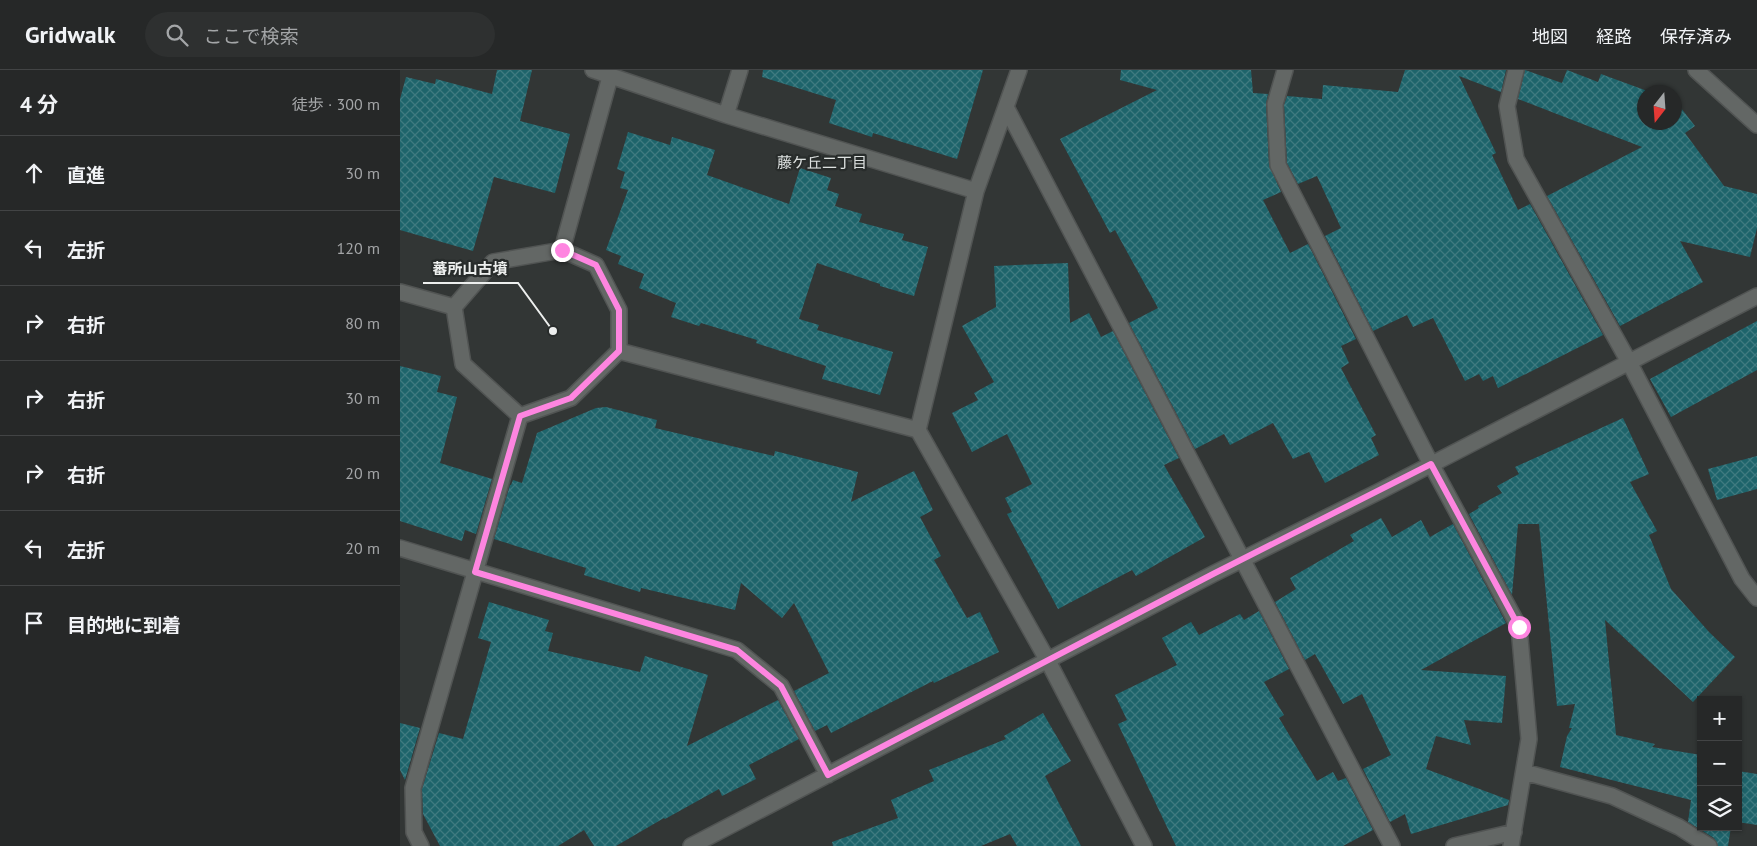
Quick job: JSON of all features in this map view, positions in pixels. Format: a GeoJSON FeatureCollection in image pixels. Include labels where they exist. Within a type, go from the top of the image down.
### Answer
{"type":"FeatureCollection","features":[{"type":"Feature","properties":{"kind":"street"},"geometry":{"type":"LineString","coordinates":[[593,70],[726,115],[976,191]]}},
{"type":"Feature","properties":{"kind":"street"},"geometry":{"type":"LineString","coordinates":[[726,115],[740,70]]}},
{"type":"Feature","properties":{"kind":"street"},"geometry":{"type":"LineString","coordinates":[[1019,70],[976,191],[918,430],[1048,661],[1144,846]]}},
{"type":"Feature","properties":{"kind":"street"},"geometry":{"type":"LineString","coordinates":[[1285,70],[1275,104],[1278,165],[1431,464],[1519,627],[1529,739],[1513,839],[1454,846]]}},
{"type":"Feature","properties":{"kind":"street"},"geometry":{"type":"LineString","coordinates":[[1516,70],[1507,106],[1516,159],[1629,362],[1742,579],[1757,598]]}},
{"type":"Feature","properties":{"kind":"street"},"geometry":{"type":"LineString","coordinates":[[1696,70],[1757,125]]}},
{"type":"Feature","properties":{"kind":"street"},"geometry":{"type":"LineString","coordinates":[[562,250],[610,77]]}},
{"type":"Feature","properties":{"kind":"street"},"geometry":{"type":"LineString","coordinates":[[1006,107],[1392,846]]}},
{"type":"Feature","properties":{"kind":"street"},"geometry":{"type":"LineString","coordinates":[[562,250],[596,265],[619,310],[619,351],[571,398],[520,416],[463,364],[454,307],[493,262],[562,250]]}},
{"type":"Feature","properties":{"kind":"street"},"geometry":{"type":"LineString","coordinates":[[400,292],[454,307]]}},
{"type":"Feature","properties":{"kind":"street"},"geometry":{"type":"LineString","coordinates":[[691,846],[1242,560],[1757,296]]}},
{"type":"Feature","properties":{"kind":"street"},"geometry":{"type":"LineString","coordinates":[[619,351],[918,430]]}},
{"type":"Feature","properties":{"kind":"street"},"geometry":{"type":"LineString","coordinates":[[421,846],[414,832],[406,785],[475,572],[520,416]]}},
{"type":"Feature","properties":{"kind":"street"},"geometry":{"type":"LineString","coordinates":[[400,548],[737,650],[781,686],[828,775]]}},
{"type":"Feature","properties":{"kind":"street"},"geometry":{"type":"LineString","coordinates":[[1524,772],[1612,796],[1679,827],[1709,846]]}},
{"type":"Feature","properties":{"kind":"building"},"geometry":{"type":"Polygon","coordinates":[[[497,70],[532,70],[520,121],[570,134],[555,193],[494,177],[473,251],[400,230],[400,99],[406,77],[435,84],[436,79],[492,94],[497,70]]]}},
{"type":"Feature","properties":{"kind":"building"},"geometry":{"type":"Polygon","coordinates":[[[763,70],[983,70],[957,159],[873,133],[872,137],[829,123],[836,100],[762,77],[763,70]]]}},
{"type":"Feature","properties":{"kind":"building"},"geometry":{"type":"Polygon","coordinates":[[[1121,70],[1251,70],[1253,93],[1268,94],[1266,104],[1269,165],[1281,192],[1263,200],[1290,253],[1308,244],[1356,339],[1341,346],[1349,363],[1341,368],[1376,435],[1371,438],[1379,455],[1325,483],[1309,452],[1293,459],[1273,423],[1230,445],[1224,434],[1195,449],[1129,323],[1158,308],[1115,230],[1110,233],[1060,139],[1157,90],[1120,80],[1121,70]]]}},
{"type":"Feature","properties":{"kind":"building"},"geometry":{"type":"Polygon","coordinates":[[[1405,70],[1506,70],[1501,92],[1459,76],[1496,153],[1492,155],[1518,210],[1530,204],[1603,335],[1498,388],[1493,376],[1483,381],[1479,374],[1465,381],[1433,318],[1413,327],[1407,315],[1373,331],[1325,236],[1341,228],[1317,176],[1298,184],[1287,163],[1284,105],[1287,96],[1322,99],[1323,85],[1398,92],[1405,70]]]}},
{"type":"Feature","properties":{"kind":"building"},"geometry":{"type":"Polygon","coordinates":[[[1525,70],[1562,83],[1567,70],[1598,82],[1601,74],[1637,87],[1637,130],[1682,130],[1682,109],[1695,126],[1685,133],[1724,186],[1757,194],[1757,228],[1750,257],[1680,241],[1703,282],[1620,326],[1547,196],[1642,147],[1518,99],[1525,70]]]}},
{"type":"Feature","properties":{"kind":"building"},"geometry":{"type":"Polygon","coordinates":[[[628,132],[670,145],[672,137],[715,150],[707,175],[789,204],[800,168],[831,178],[827,190],[839,194],[835,206],[862,214],[859,222],[904,234],[902,240],[928,247],[914,296],[817,263],[799,319],[819,325],[817,330],[893,352],[880,395],[822,379],[826,366],[756,343],[757,340],[701,323],[699,326],[671,317],[676,303],[639,288],[644,274],[618,264],[621,256],[606,250],[628,190],[620,188],[625,172],[617,169],[628,132]]]}},
{"type":"Feature","properties":{"kind":"building"},"geometry":{"type":"Polygon","coordinates":[[[1068,263],[1070,323],[1089,313],[1101,337],[1113,331],[1179,458],[1164,465],[1205,537],[1136,576],[1132,570],[1058,609],[1007,514],[1012,512],[1005,498],[1032,484],[1007,434],[972,452],[952,413],[978,400],[974,393],[994,382],[962,326],[996,307],[994,266],[1068,263]]]}},
{"type":"Feature","properties":{"kind":"building"},"geometry":{"type":"Polygon","coordinates":[[[1757,321],[1757,370],[1671,417],[1650,379],[1757,321]]]}},
{"type":"Feature","properties":{"kind":"building"},"geometry":{"type":"Polygon","coordinates":[[[400,366],[441,376],[437,392],[457,397],[440,463],[492,479],[476,534],[465,530],[462,541],[400,521],[400,366]]]}},
{"type":"Feature","properties":{"kind":"building"},"geometry":{"type":"Polygon","coordinates":[[[606,407],[657,420],[655,428],[774,456],[775,451],[858,472],[851,502],[914,471],[933,510],[920,517],[941,556],[934,560],[967,618],[980,612],[999,652],[934,683],[933,681],[831,733],[827,725],[815,731],[794,691],[829,673],[794,603],[782,618],[741,583],[735,610],[641,588],[640,592],[584,575],[586,568],[494,539],[510,485],[513,480],[522,483],[537,433],[596,408],[606,407]]]}},
{"type":"Feature","properties":{"kind":"building"},"geometry":{"type":"Polygon","coordinates":[[[1623,418],[1649,474],[1630,482],[1657,531],[1649,535],[1671,589],[1709,632],[1735,657],[1693,702],[1605,620],[1616,735],[1655,744],[1652,747],[1697,754],[1697,828],[1688,822],[1691,800],[1560,767],[1567,736],[1572,728],[1569,728],[1575,704],[1557,706],[1539,524],[1518,524],[1512,595],[1469,514],[1479,508],[1478,506],[1502,493],[1497,486],[1519,474],[1515,467],[1623,418]]]}},
{"type":"Feature","properties":{"kind":"building"},"geometry":{"type":"Polygon","coordinates":[[[1757,456],[1757,489],[1717,500],[1708,469],[1757,456]]]}},
{"type":"Feature","properties":{"kind":"building"},"geometry":{"type":"Polygon","coordinates":[[[1381,518],[1392,537],[1421,520],[1430,537],[1453,524],[1506,623],[1421,670],[1506,676],[1502,723],[1464,720],[1471,745],[1436,736],[1426,769],[1509,800],[1508,805],[1411,834],[1405,814],[1390,822],[1363,769],[1391,755],[1362,694],[1343,704],[1315,654],[1305,660],[1275,602],[1296,589],[1290,578],[1354,541],[1350,535],[1381,518]]]}},
{"type":"Feature","properties":{"kind":"building"},"geometry":{"type":"Polygon","coordinates":[[[489,602],[549,620],[545,631],[553,633],[548,651],[640,672],[645,656],[708,675],[687,746],[778,700],[799,739],[749,765],[756,779],[722,796],[719,789],[616,846],[594,846],[584,830],[558,846],[440,846],[423,814],[422,789],[439,733],[463,739],[491,642],[478,638],[489,602]]]}},
{"type":"Feature","properties":{"kind":"building"},"geometry":{"type":"Polygon","coordinates":[[[1259,611],[1289,669],[1264,682],[1284,715],[1279,718],[1317,781],[1333,772],[1338,781],[1346,778],[1373,830],[1343,846],[1176,846],[1118,724],[1127,720],[1115,695],[1177,665],[1162,638],[1191,622],[1199,635],[1240,614],[1244,620],[1259,611]]]}},
{"type":"Feature","properties":{"kind":"building"},"geometry":{"type":"Polygon","coordinates":[[[1043,713],[1071,761],[1045,776],[1081,846],[1017,846],[1010,834],[981,846],[833,846],[832,842],[898,818],[891,800],[934,781],[929,770],[1006,739],[1004,736],[1043,713]]]}},
{"type":"Feature","properties":{"kind":"building"},"geometry":{"type":"Polygon","coordinates":[[[400,723],[420,728],[405,780],[400,770],[400,723]]]}},
{"type":"Feature","properties":{"kind":"building"},"geometry":{"type":"Polygon","coordinates":[[[1742,772],[1757,774],[1757,825],[1742,823],[1742,772]]]}},
{"type":"Feature","properties":{"kind":"building"},"geometry":{"type":"Polygon","coordinates":[[[1703,831],[1730,831],[1728,846],[1718,846],[1714,838],[1703,831]]]}},
{"type":"Feature","properties":{"kind":"place","name":"蕃所山古墳"},"geometry":{"type":"Point","coordinates":[553,331]}},
{"type":"Feature","properties":{"kind":"district","name":"藤ケ丘二丁目"},"geometry":{"type":"Point","coordinates":[822,162]}},
{"type":"Feature","properties":{"kind":"route"},"geometry":{"type":"LineString","coordinates":[[562,250],[596,265],[619,310],[619,351],[571,398],[520,416],[475,572],[737,650],[781,686],[828,775],[1213,574],[1431,464],[1519,627]]}}]}
